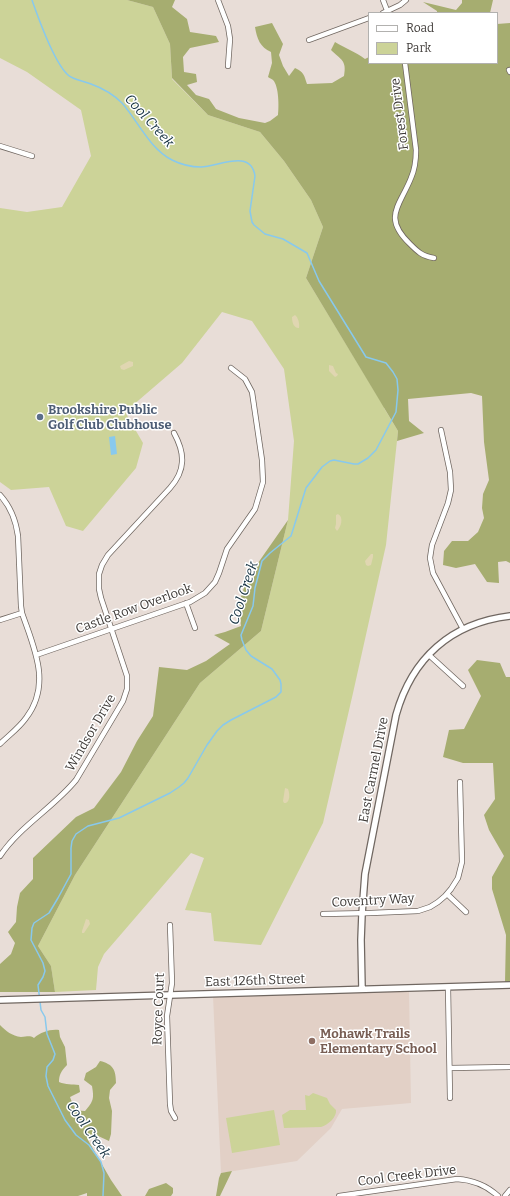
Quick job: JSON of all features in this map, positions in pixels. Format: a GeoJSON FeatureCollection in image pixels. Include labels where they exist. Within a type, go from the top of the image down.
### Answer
{"type":"FeatureCollection","features":[{"type":"Feature","properties":{"kind":"street"},"geometry":{"type":"LineString","coordinates":[[218,0],[228,26],[230,39],[228,66]]}},
{"type":"Feature","properties":{"kind":"street"},"geometry":{"type":"LineString","coordinates":[[383,0],[386,12],[400,5],[406,0]]}},
{"type":"Feature","properties":{"kind":"street"},"geometry":{"type":"LineString","coordinates":[[309,40],[368,18]]}},
{"type":"Feature","properties":{"kind":"street","name":"Forest Drive"},"geometry":{"type":"LineString","coordinates":[[405,64],[416,150],[416,164],[412,177],[397,205],[395,222],[400,233],[421,254],[434,258]]}},
{"type":"Feature","properties":{"kind":"street"},"geometry":{"type":"LineString","coordinates":[[0,146],[32,156]]}},
{"type":"Feature","properties":{"kind":"street","name":"Castle Row Overlook"},"geometry":{"type":"LineString","coordinates":[[36,655],[186,603],[205,594],[215,582],[227,548],[255,509],[263,482],[262,460],[253,395],[249,384],[245,379],[231,368]]}},
{"type":"Feature","properties":{"kind":"street"},"geometry":{"type":"LineString","coordinates":[[441,430],[450,472],[451,490],[432,546],[430,558],[433,574],[463,629]]}},
{"type":"Feature","properties":{"kind":"street","name":"Windsor Drive"},"geometry":{"type":"LineString","coordinates":[[0,856],[13,840],[68,790],[76,780],[123,701],[127,689],[127,676],[101,598],[99,589],[100,570],[108,556],[178,478],[182,464],[182,453],[179,442],[174,433]]}},
{"type":"Feature","properties":{"kind":"street"},"geometry":{"type":"LineString","coordinates":[[0,744],[27,717],[36,702],[40,679],[36,655],[22,613],[17,532],[8,504],[1,497]]}},
{"type":"Feature","properties":{"kind":"street"},"geometry":{"type":"LineString","coordinates":[[186,603],[195,628]]}},
{"type":"Feature","properties":{"kind":"street"},"geometry":{"type":"LineString","coordinates":[[0,620],[22,613]]}},
{"type":"Feature","properties":{"kind":"street","name":"East Carmel Drive"},"geometry":{"type":"LineString","coordinates":[[362,989],[361,940],[365,874],[396,715],[401,699],[407,684],[417,669],[447,638],[481,621],[495,617],[510,616]]}},
{"type":"Feature","properties":{"kind":"street"},"geometry":{"type":"LineString","coordinates":[[429,655],[463,686]]}},
{"type":"Feature","properties":{"kind":"street","name":"Coventry Way"},"geometry":{"type":"LineString","coordinates":[[323,914],[362,914],[418,911],[430,907],[447,894],[458,878],[462,862],[460,782]]}},
{"type":"Feature","properties":{"kind":"street"},"geometry":{"type":"LineString","coordinates":[[447,894],[466,912]]}},
{"type":"Feature","properties":{"kind":"street","name":"Royce Court"},"geometry":{"type":"LineString","coordinates":[[170,925],[172,983],[167,1016],[170,1104],[171,1111],[175,1118]]}},
{"type":"Feature","properties":{"kind":"street","name":"East 126th Street"},"geometry":{"type":"LineString","coordinates":[[0,1000],[510,985]]}},
{"type":"Feature","properties":{"kind":"street"},"geometry":{"type":"LineString","coordinates":[[448,987],[450,1098]]}},
{"type":"Feature","properties":{"kind":"street"},"geometry":{"type":"LineString","coordinates":[[450,1068],[510,1067]]}},
{"type":"Feature","properties":{"kind":"street","name":"Cool Creek Drive"},"geometry":{"type":"LineString","coordinates":[[339,1196],[457,1179],[475,1181],[484,1185],[498,1196]]}},
{"type":"Feature","properties":{"kind":"street"},"geometry":{"type":"LineString","coordinates":[[505,1196],[510,1190]]}},
{"type":"Feature","properties":{"kind":"shaded area","name":"Mohawk Trails Elementary School"},"geometry":{"type":"Polygon","coordinates":[[[409,991],[411,1103],[342,1109],[331,1128],[297,1161],[221,1173],[213,996],[409,991]]]}},
{"type":"Feature","properties":{"kind":"green space"},"geometry":{"type":"Polygon","coordinates":[[[0,0],[127,0],[153,7],[170,44],[172,79],[208,115],[260,132],[284,161],[311,200],[323,227],[306,278],[381,402],[384,403],[384,408],[398,431],[386,545],[323,823],[261,945],[214,941],[211,913],[185,910],[204,858],[191,853],[104,954],[98,967],[96,990],[55,992],[51,966],[38,946],[75,875],[200,683],[261,631],[288,520],[294,441],[284,369],[252,321],[222,312],[182,363],[125,412],[143,443],[136,468],[83,531],[66,526],[49,487],[11,490],[0,482],[0,208],[27,212],[62,207],[91,156],[81,110],[27,72],[0,58],[0,0]]]}},
{"type":"Feature","properties":{"kind":"green space"},"geometry":{"type":"Polygon","coordinates":[[[127,0],[175,0],[172,7],[187,19],[190,32],[216,36],[219,42],[190,48],[183,57],[184,72],[196,74],[197,82],[187,85],[196,95],[209,99],[216,109],[239,118],[265,123],[278,115],[278,97],[275,83],[268,77],[272,63],[271,52],[264,48],[260,42],[255,27],[272,23],[283,44],[279,55],[283,66],[289,76],[295,68],[302,72],[307,84],[332,83],[344,76],[344,63],[331,50],[335,42],[365,59],[368,58],[368,64],[498,64],[498,24],[510,23],[510,563],[506,561],[498,562],[499,583],[487,582],[475,564],[456,568],[443,565],[444,551],[452,541],[468,541],[478,532],[484,518],[482,508],[483,494],[489,480],[484,442],[482,396],[471,393],[408,399],[409,421],[424,433],[397,441],[398,431],[306,278],[323,227],[311,200],[284,161],[260,132],[208,115],[172,78],[170,44],[153,7],[127,0]]]}},
{"type":"Feature","properties":{"kind":"green space"},"geometry":{"type":"Polygon","coordinates":[[[462,0],[493,0],[490,12],[437,12],[423,2],[456,10],[462,3],[462,0]]]}},
{"type":"Feature","properties":{"kind":"green space"},"geometry":{"type":"Polygon","coordinates":[[[288,520],[261,631],[200,683],[75,875],[38,946],[51,966],[55,992],[0,992],[0,964],[11,954],[15,943],[8,932],[16,922],[20,893],[33,879],[33,858],[76,817],[94,808],[121,772],[137,741],[153,716],[159,667],[187,670],[206,661],[230,644],[214,635],[241,626],[238,602],[243,593],[244,583],[288,520]]]}},
{"type":"Feature","properties":{"kind":"green space"},"geometry":{"type":"Polygon","coordinates":[[[477,660],[500,663],[506,677],[510,677],[510,982],[505,982],[506,935],[492,889],[492,877],[504,856],[489,830],[484,815],[495,799],[493,763],[463,763],[443,757],[449,730],[464,729],[481,696],[468,670],[477,660]]]}},
{"type":"Feature","properties":{"kind":"green space"},"geometry":{"type":"Polygon","coordinates":[[[0,1025],[9,1033],[21,1037],[29,1036],[34,1038],[46,1031],[59,1030],[60,1037],[65,1047],[67,1065],[59,1077],[59,1082],[79,1085],[80,1092],[70,1097],[73,1105],[79,1110],[85,1111],[93,1099],[92,1086],[84,1080],[86,1073],[96,1067],[100,1061],[113,1068],[116,1083],[110,1090],[109,1098],[112,1111],[111,1134],[109,1141],[96,1135],[89,1137],[88,1140],[122,1196],[87,1196],[87,1193],[78,1196],[0,1196],[0,1025]]]}},
{"type":"Feature","properties":{"kind":"green space"},"geometry":{"type":"Polygon","coordinates":[[[313,1093],[327,1098],[336,1110],[334,1118],[329,1123],[321,1127],[284,1128],[282,1115],[290,1110],[306,1110],[305,1095],[309,1096],[313,1093]]]}},
{"type":"Feature","properties":{"kind":"green space"},"geometry":{"type":"Polygon","coordinates":[[[274,1110],[280,1145],[232,1153],[226,1118],[274,1110]]]}},
{"type":"Feature","properties":{"kind":"green space"},"geometry":{"type":"Polygon","coordinates":[[[232,1171],[220,1196],[216,1196],[221,1173],[232,1171]]]}},
{"type":"Feature","properties":{"kind":"green space"},"geometry":{"type":"Polygon","coordinates":[[[166,1183],[173,1188],[173,1193],[171,1196],[145,1196],[149,1189],[166,1183]]]}},
{"type":"Feature","properties":{"kind":"sand"},"geometry":{"type":"Polygon","coordinates":[[[295,315],[297,317],[299,328],[294,325],[293,322],[292,317],[295,315]]]}},
{"type":"Feature","properties":{"kind":"sand"},"geometry":{"type":"Polygon","coordinates":[[[129,361],[133,362],[133,366],[124,370],[121,369],[120,366],[129,361]]]}},
{"type":"Feature","properties":{"kind":"sand"},"geometry":{"type":"Polygon","coordinates":[[[329,365],[333,366],[338,374],[337,376],[335,377],[329,371],[329,365]]]}},
{"type":"Feature","properties":{"kind":"sand"},"geometry":{"type":"Polygon","coordinates":[[[338,514],[341,517],[341,522],[337,531],[335,528],[336,515],[338,514]]]}},
{"type":"Feature","properties":{"kind":"sand"},"geometry":{"type":"Polygon","coordinates":[[[371,554],[373,554],[373,557],[371,565],[368,566],[366,565],[365,561],[371,554]]]}},
{"type":"Feature","properties":{"kind":"sand"},"geometry":{"type":"Polygon","coordinates":[[[285,788],[288,789],[289,797],[288,801],[284,803],[283,801],[285,788]]]}},
{"type":"Feature","properties":{"kind":"sand"},"geometry":{"type":"Polygon","coordinates":[[[86,919],[89,920],[90,924],[84,933],[82,933],[82,931],[86,919]]]}},
{"type":"Feature","properties":{"kind":"water"},"geometry":{"type":"Polygon","coordinates":[[[115,436],[117,454],[111,455],[109,437],[115,436]]]}},
{"type":"Feature","properties":{"kind":"waterway","name":"Cool Creek"},"geometry":{"type":"LineString","coordinates":[[32,0],[48,42],[59,64],[65,72],[73,78],[104,90],[119,100],[128,110],[144,134],[164,155],[172,160],[186,165],[201,167],[241,161],[247,163],[252,168],[255,176],[250,211],[252,222],[265,234],[283,239],[307,253],[319,281],[366,357],[386,363],[397,379],[398,390],[396,412],[376,450],[368,458],[358,464],[334,460],[322,467],[306,488],[291,536],[262,561],[255,588],[253,606],[241,635],[246,650],[251,656],[272,669],[280,680],[281,692],[276,697],[223,725],[207,745],[188,778],[179,787],[119,818],[88,826],[76,834],[72,841],[71,848],[71,874],[49,913],[34,923],[32,928],[31,940],[43,963],[45,971],[38,985],[41,1010],[45,1017],[47,1034],[55,1054],[53,1060],[47,1067],[46,1076],[48,1086],[65,1120],[76,1135],[89,1145],[101,1162],[104,1173],[103,1196]]}},
{"type":"Feature","properties":{"kind":"place","name":"Brookshire Public Golf Club Clubhouse"},"geometry":{"type":"Point","coordinates":[40,417]}},
{"type":"Feature","properties":{"kind":"place","name":"Mohawk Trails Elementary School"},"geometry":{"type":"Point","coordinates":[312,1041]}}]}
